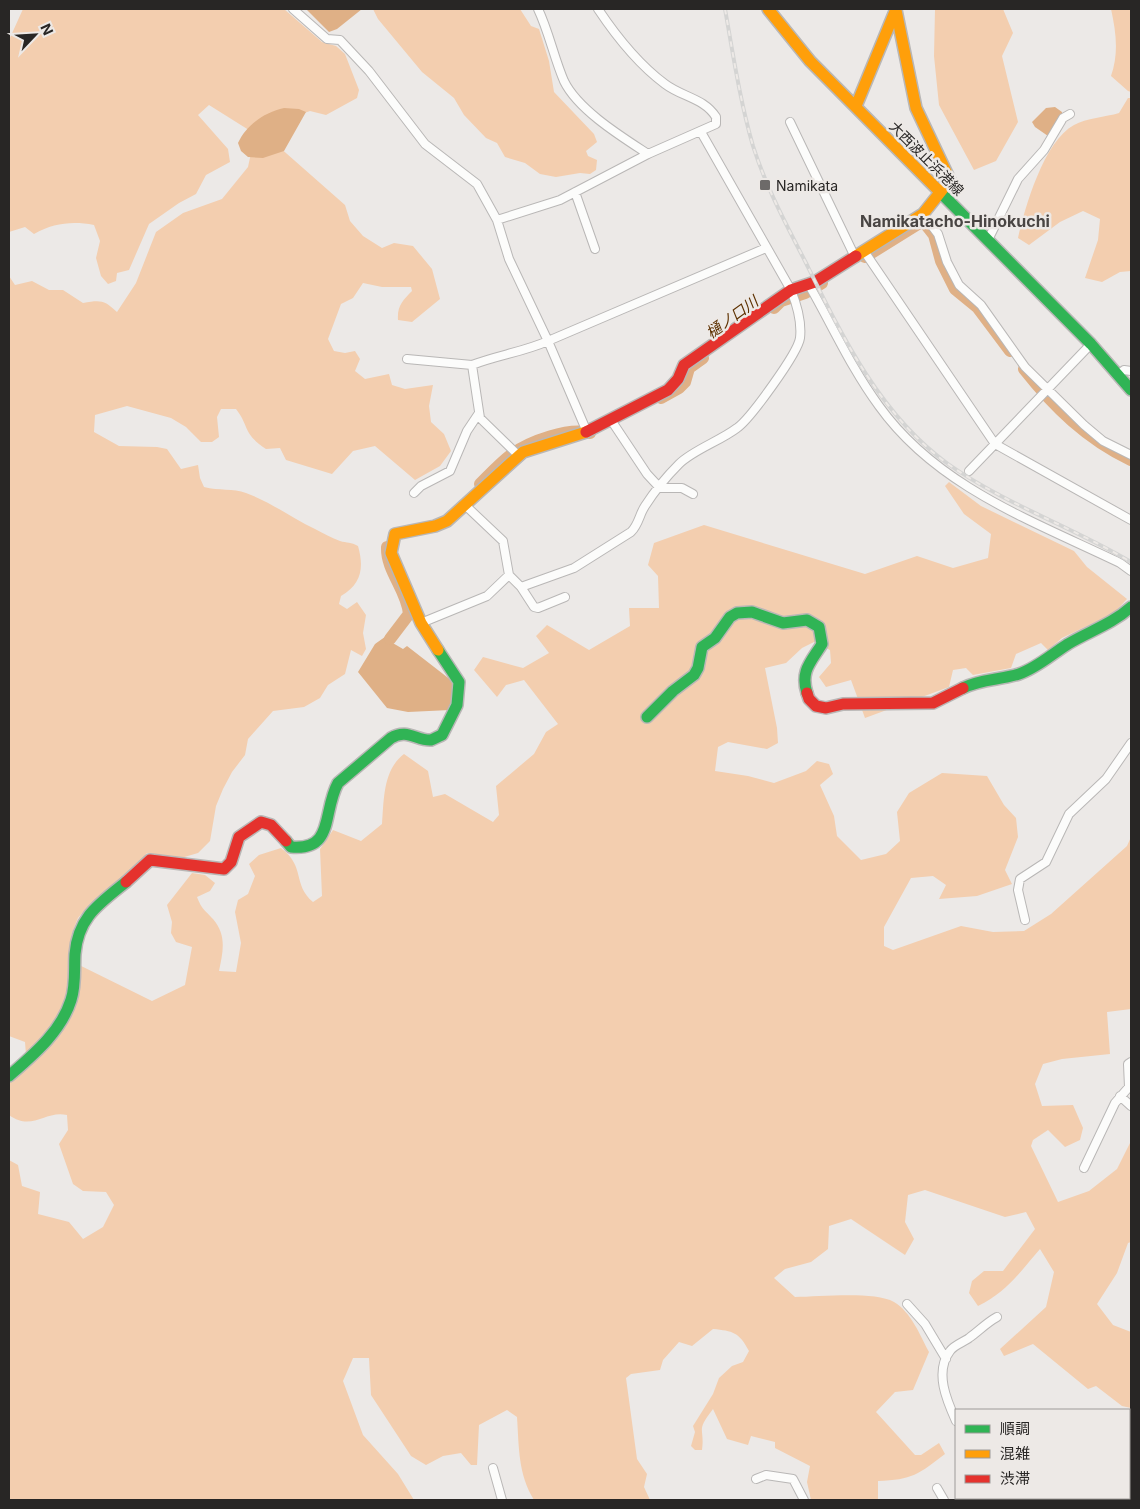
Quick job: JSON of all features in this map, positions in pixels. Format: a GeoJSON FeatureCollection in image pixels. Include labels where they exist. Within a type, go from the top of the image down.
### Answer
{"type":"FeatureCollection","features":[{"type":"Feature","properties":{"kind":"street"},"geometry":{"type":"LineString","coordinates":[[293,9],[327,38],[340,40],[369,71],[426,144],[476,184],[497,220],[509,259],[548,341],[587,432]]}},
{"type":"Feature","properties":{"kind":"street"},"geometry":{"type":"LineString","coordinates":[[538,9],[564,81],[571,93],[621,137],[648,154]]}},
{"type":"Feature","properties":{"kind":"street"},"geometry":{"type":"LineString","coordinates":[[497,220],[560,200],[648,154],[716,124],[716,117],[711,109],[702,101],[686,96],[665,84],[617,37],[598,9]]}},
{"type":"Feature","properties":{"kind":"street","name":"大西波止浜港線"},"geometry":{"type":"LineString","coordinates":[[768,9],[810,61],[1091,344],[1131,390]]}},
{"type":"Feature","properties":{"kind":"street"},"geometry":{"type":"LineString","coordinates":[[856,106],[896,9]]}},
{"type":"Feature","properties":{"kind":"street"},"geometry":{"type":"LineString","coordinates":[[9,1076],[46,1042],[72,1002],[79,933],[83,921],[140,872],[150,860],[175,865],[199,864],[222,869],[228,867],[232,861],[235,844],[239,837],[261,822],[271,825],[291,847],[306,848],[314,846],[324,832],[334,790],[341,780],[397,734],[414,735],[430,740],[442,735],[457,705],[459,682],[421,623],[391,552],[395,534],[435,526],[448,521],[523,452],[587,432],[668,390],[678,379],[684,365],[791,290],[809,284],[923,214],[950,180],[950,173],[930,142],[918,115],[910,84],[901,25],[896,9]]}},
{"type":"Feature","properties":{"kind":"street"},"geometry":{"type":"LineString","coordinates":[[988,240],[1018,179],[1044,150],[1063,118],[1070,114]]}},
{"type":"Feature","properties":{"kind":"street"},"geometry":{"type":"LineString","coordinates":[[790,122],[859,254],[996,444],[1131,520]]}},
{"type":"Feature","properties":{"kind":"street"},"geometry":{"type":"LineString","coordinates":[[521,587],[574,568],[631,532],[637,526],[645,507],[680,463],[738,428],[749,417],[800,340],[798,307],[791,290],[701,132]]}},
{"type":"Feature","properties":{"kind":"street"},"geometry":{"type":"LineString","coordinates":[[575,192],[596,249]]}},
{"type":"Feature","properties":{"kind":"street"},"geometry":{"type":"LineString","coordinates":[[923,214],[938,234],[958,285],[981,305],[1025,366],[1047,391],[1103,441],[1131,455]]}},
{"type":"Feature","properties":{"kind":"street"},"geometry":{"type":"LineString","coordinates":[[407,359],[472,365],[495,356],[526,351],[766,248]]}},
{"type":"Feature","properties":{"kind":"street"},"geometry":{"type":"LineString","coordinates":[[809,284],[862,382],[896,428],[938,468],[980,496],[1120,563],[1131,571]]}},
{"type":"Feature","properties":{"kind":"street"},"geometry":{"type":"LineString","coordinates":[[969,471],[1091,344]]}},
{"type":"Feature","properties":{"kind":"street"},"geometry":{"type":"LineString","coordinates":[[472,365],[480,418],[519,456]]}},
{"type":"Feature","properties":{"kind":"street"},"geometry":{"type":"LineString","coordinates":[[1119,374],[1124,370],[1131,371]]}},
{"type":"Feature","properties":{"kind":"street"},"geometry":{"type":"LineString","coordinates":[[414,493],[421,486],[450,471],[467,431],[480,413]]}},
{"type":"Feature","properties":{"kind":"street"},"geometry":{"type":"LineString","coordinates":[[611,420],[647,474],[660,488],[682,488],[693,494]]}},
{"type":"Feature","properties":{"kind":"street"},"geometry":{"type":"LineString","coordinates":[[464,505],[503,541],[509,575],[521,587],[534,607],[538,608],[565,597]]}},
{"type":"Feature","properties":{"kind":"street"},"geometry":{"type":"LineString","coordinates":[[421,623],[487,596],[509,575]]}},
{"type":"Feature","properties":{"kind":"street"},"geometry":{"type":"LineString","coordinates":[[647,718],[673,691],[694,675],[698,668],[702,647],[714,638],[730,617],[737,613],[752,612],[782,623],[807,620],[819,627],[822,644],[805,671],[803,680],[809,699],[816,706],[826,708],[843,704],[933,703],[950,696],[962,687],[1019,674],[1036,666],[1069,644],[1117,620],[1131,607]]}},
{"type":"Feature","properties":{"kind":"street"},"geometry":{"type":"LineString","coordinates":[[1025,920],[1018,890],[1020,879],[1046,862],[1069,814],[1106,779],[1131,743]]}},
{"type":"Feature","properties":{"kind":"street"},"geometry":{"type":"LineString","coordinates":[[1084,1168],[1104,1124],[1120,1096],[1129,1087],[1128,1064],[1131,1062]]}},
{"type":"Feature","properties":{"kind":"street"},"geometry":{"type":"LineString","coordinates":[[1120,1096],[1131,1106]]}},
{"type":"Feature","properties":{"kind":"street"},"geometry":{"type":"LineString","coordinates":[[907,1304],[925,1324],[946,1359]]}},
{"type":"Feature","properties":{"kind":"street"},"geometry":{"type":"LineString","coordinates":[[955,1419],[944,1394],[944,1365],[946,1359],[950,1350],[997,1317]]}},
{"type":"Feature","properties":{"kind":"street"},"geometry":{"type":"LineString","coordinates":[[493,1468],[502,1500]]}},
{"type":"Feature","properties":{"kind":"street"},"geometry":{"type":"LineString","coordinates":[[756,1479],[766,1475],[793,1479],[804,1500]]}},
{"type":"Feature","properties":{"kind":"street"},"geometry":{"type":"LineString","coordinates":[[937,1488],[944,1500]]}},
{"type":"Feature","properties":{"kind":"shaded area"},"geometry":{"type":"Polygon","coordinates":[[[23,9],[284,9],[322,42],[336,46],[345,54],[359,90],[357,98],[326,115],[310,111],[252,132],[209,105],[198,115],[228,149],[230,162],[206,175],[196,194],[179,203],[149,224],[129,270],[117,273],[116,281],[108,284],[101,276],[96,258],[100,241],[94,225],[63,224],[49,227],[34,234],[25,227],[9,232],[9,40],[23,9]]]}},
{"type":"Feature","properties":{"kind":"shaded area"},"geometry":{"type":"Polygon","coordinates":[[[306,9],[362,9],[337,29],[329,32],[306,9]]]}},
{"type":"Feature","properties":{"kind":"shaded area"},"geometry":{"type":"Polygon","coordinates":[[[373,9],[520,9],[531,26],[539,29],[549,61],[554,92],[594,134],[597,142],[586,151],[588,156],[597,160],[596,170],[590,174],[580,173],[556,177],[540,174],[525,163],[505,157],[497,143],[486,138],[464,115],[454,98],[422,72],[378,19],[373,9]]]}},
{"type":"Feature","properties":{"kind":"shaded area"},"geometry":{"type":"Polygon","coordinates":[[[935,9],[1003,9],[1013,33],[1002,56],[1018,122],[996,161],[974,170],[939,105],[934,56],[935,9]]]}},
{"type":"Feature","properties":{"kind":"shaded area"},"geometry":{"type":"Polygon","coordinates":[[[1111,9],[1131,9],[1131,92],[1111,76],[1114,67],[1116,42],[1111,9]]]}},
{"type":"Feature","properties":{"kind":"shaded area"},"geometry":{"type":"Polygon","coordinates":[[[1128,98],[1131,98],[1131,271],[1120,272],[1102,282],[1085,278],[1098,240],[1100,219],[1083,211],[1060,222],[1029,245],[1018,238],[1025,210],[1037,176],[1063,133],[1074,125],[1090,119],[1119,113],[1128,98]]]}},
{"type":"Feature","properties":{"kind":"shaded area"},"geometry":{"type":"Polygon","coordinates":[[[1055,107],[1062,112],[1062,117],[1048,136],[1035,127],[1032,122],[1046,108],[1055,107]]]}},
{"type":"Feature","properties":{"kind":"shaded area"},"geometry":{"type":"Polygon","coordinates":[[[284,108],[299,109],[306,112],[284,151],[263,158],[248,157],[241,151],[238,143],[241,136],[251,125],[263,116],[284,108]]]}},
{"type":"Feature","properties":{"kind":"shaded area"},"geometry":{"type":"Polygon","coordinates":[[[278,146],[345,205],[350,221],[363,236],[382,248],[394,243],[413,246],[432,269],[440,299],[412,322],[398,320],[400,307],[403,300],[412,291],[411,287],[382,287],[363,283],[353,298],[341,304],[328,339],[334,351],[345,353],[355,351],[360,359],[355,371],[365,379],[389,374],[392,385],[405,389],[433,385],[429,406],[431,422],[444,434],[451,451],[440,466],[415,480],[375,446],[353,451],[332,474],[286,460],[280,448],[266,449],[253,439],[236,409],[221,409],[217,417],[219,437],[212,442],[201,442],[186,427],[171,418],[127,406],[95,415],[94,432],[119,446],[167,449],[181,469],[198,465],[204,487],[246,493],[331,537],[358,546],[361,561],[360,574],[353,586],[341,596],[339,604],[347,609],[357,602],[366,615],[363,633],[366,649],[362,656],[351,650],[345,674],[328,685],[320,698],[304,707],[273,711],[248,739],[245,755],[232,772],[223,789],[216,806],[210,841],[198,853],[181,858],[147,853],[136,867],[90,904],[78,918],[72,933],[69,960],[152,1001],[185,985],[192,947],[176,942],[171,933],[172,922],[167,905],[192,873],[205,875],[215,883],[210,891],[197,897],[202,907],[217,925],[222,937],[223,950],[219,971],[236,972],[241,943],[235,912],[238,900],[248,894],[255,876],[249,864],[259,855],[281,848],[294,862],[300,882],[307,895],[313,902],[322,896],[320,849],[333,830],[361,841],[382,824],[384,795],[388,777],[392,768],[404,754],[428,771],[433,797],[445,794],[493,822],[499,815],[496,786],[534,754],[546,732],[558,724],[524,680],[506,685],[497,697],[474,670],[483,657],[523,668],[549,653],[536,636],[547,625],[589,650],[630,626],[629,608],[659,608],[658,576],[648,565],[654,543],[704,525],[865,574],[917,556],[953,568],[988,558],[991,534],[964,514],[945,486],[949,482],[981,506],[1074,551],[1087,567],[1127,599],[1114,613],[1062,638],[1048,650],[1041,643],[1016,654],[1011,668],[973,675],[966,668],[953,670],[949,687],[865,718],[851,680],[826,687],[819,677],[831,663],[830,650],[814,642],[802,648],[786,663],[765,668],[777,728],[778,743],[767,749],[728,742],[718,747],[715,771],[748,776],[774,783],[806,771],[817,761],[829,764],[833,774],[820,785],[834,816],[837,836],[861,860],[886,854],[900,841],[897,812],[909,793],[942,773],[987,776],[1004,805],[1016,818],[1018,837],[1005,870],[1012,884],[977,896],[939,899],[946,885],[933,876],[911,878],[884,927],[884,946],[893,950],[961,926],[993,932],[1024,931],[1051,914],[1127,846],[1131,837],[1131,1009],[1107,1012],[1110,1054],[1062,1059],[1043,1064],[1035,1084],[1042,1106],[1073,1105],[1083,1128],[1080,1140],[1065,1147],[1048,1130],[1033,1140],[1031,1146],[1058,1202],[1089,1191],[1117,1169],[1131,1141],[1131,1242],[1128,1243],[1117,1273],[1097,1304],[1113,1325],[1131,1332],[1131,1408],[1122,1406],[1096,1386],[1088,1389],[1033,1344],[1004,1356],[1000,1349],[1046,1307],[1054,1272],[1040,1249],[1005,1288],[988,1300],[978,1306],[969,1293],[972,1281],[984,1271],[1003,1271],[1035,1229],[1026,1212],[1005,1217],[925,1190],[908,1195],[905,1222],[914,1239],[905,1255],[851,1219],[829,1226],[828,1249],[811,1262],[785,1269],[774,1278],[795,1297],[860,1296],[894,1302],[910,1318],[929,1352],[913,1390],[895,1392],[876,1412],[915,1455],[921,1455],[939,1443],[945,1454],[914,1475],[878,1481],[878,1500],[811,1500],[807,1482],[810,1466],[775,1448],[775,1442],[751,1436],[748,1445],[727,1439],[713,1409],[702,1426],[702,1450],[695,1450],[691,1446],[695,1432],[693,1426],[713,1394],[719,1378],[732,1366],[743,1362],[749,1351],[742,1340],[735,1334],[713,1329],[692,1346],[679,1342],[663,1360],[660,1370],[631,1374],[626,1378],[637,1459],[647,1474],[644,1487],[650,1500],[534,1500],[522,1470],[517,1417],[507,1410],[479,1425],[477,1465],[471,1465],[461,1453],[443,1456],[426,1465],[411,1456],[371,1395],[369,1358],[353,1358],[343,1381],[363,1435],[398,1474],[414,1500],[9,1500],[9,1160],[18,1165],[22,1186],[40,1192],[38,1214],[69,1222],[83,1239],[103,1227],[114,1205],[106,1192],[83,1191],[73,1184],[59,1144],[68,1130],[67,1115],[52,1115],[32,1121],[25,1121],[17,1120],[9,1115],[9,1083],[27,1067],[25,1042],[9,1036],[9,276],[15,285],[32,281],[49,290],[63,290],[83,303],[98,301],[105,303],[117,312],[136,283],[156,232],[183,213],[222,199],[248,167],[251,153],[278,146]]]}},
{"type":"Feature","properties":{"kind":"shaded area"},"geometry":{"type":"Polygon","coordinates":[[[389,634],[394,639],[391,642],[403,649],[407,646],[456,684],[450,710],[408,712],[387,708],[358,672],[375,644],[389,634]]]}},
{"type":"Feature","properties":{"kind":"waterway","name":"樋ノ口川"},"geometry":{"type":"LineString","coordinates":[[865,257],[923,221],[934,235],[941,261],[955,289],[977,307],[1010,351]]}},
{"type":"Feature","properties":{"kind":"waterway","name":"樋ノ口川"},"geometry":{"type":"LineString","coordinates":[[774,308],[781,301],[805,293],[822,283]]}},
{"type":"Feature","properties":{"kind":"waterway","name":"樋ノ口川"},"geometry":{"type":"LineString","coordinates":[[661,398],[679,388],[685,382],[689,368],[703,358]]}},
{"type":"Feature","properties":{"kind":"waterway","name":"樋ノ口川"},"geometry":{"type":"LineString","coordinates":[[1024,369],[1072,421],[1115,452],[1131,460]]}},
{"type":"Feature","properties":{"kind":"waterway","name":"樋ノ口川"},"geometry":{"type":"LineString","coordinates":[[480,484],[508,457],[529,444],[550,436],[571,432],[590,433]]}},
{"type":"Feature","properties":{"kind":"waterway","name":"樋ノ口川"},"geometry":{"type":"LineString","coordinates":[[387,547],[390,564],[405,597],[409,614],[390,639]]}},
{"type":"Feature","properties":{"kind":"railway"},"geometry":{"type":"LineString","coordinates":[[725,9],[744,112],[753,146],[770,191],[849,346],[883,398],[902,422],[948,464],[992,491],[1109,549],[1131,562]]}},
{"type":"Feature","properties":{"kind":"traffic: fast"},"geometry":{"type":"LineString","coordinates":[[940,192],[1091,344],[1131,390]]}},
{"type":"Feature","properties":{"kind":"traffic: fast"},"geometry":{"type":"LineString","coordinates":[[963,688],[1026,671],[1068,644],[1116,618],[1131,607]]}},
{"type":"Feature","properties":{"kind":"traffic: fast"},"geometry":{"type":"LineString","coordinates":[[647,717],[673,691],[694,675],[698,668],[702,647],[715,638],[730,617],[737,613],[752,612],[783,623],[807,620],[819,627],[822,644],[806,673],[805,685],[807,693]]}},
{"type":"Feature","properties":{"kind":"traffic: fast"},"geometry":{"type":"LineString","coordinates":[[286,841],[291,847],[305,847],[315,843],[325,827],[333,794],[338,783],[391,738],[402,734],[431,740],[442,735],[457,705],[459,682],[438,650]]}},
{"type":"Feature","properties":{"kind":"traffic: fast"},"geometry":{"type":"LineString","coordinates":[[9,1076],[45,1042],[60,1022],[73,994],[75,954],[80,930],[92,912],[126,882]]}},
{"type":"Feature","properties":{"kind":"traffic: slow"},"geometry":{"type":"LineString","coordinates":[[768,9],[810,61],[940,192]]}},
{"type":"Feature","properties":{"kind":"traffic: slow"},"geometry":{"type":"LineString","coordinates":[[856,106],[896,9]]}},
{"type":"Feature","properties":{"kind":"traffic: slow"},"geometry":{"type":"LineString","coordinates":[[856,256],[923,214],[950,180],[916,108],[896,10]]}},
{"type":"Feature","properties":{"kind":"traffic: slow"},"geometry":{"type":"LineString","coordinates":[[438,650],[421,623],[391,553],[395,534],[435,526],[447,521],[523,452],[586,432]]}},
{"type":"Feature","properties":{"kind":"traffic: jam"},"geometry":{"type":"LineString","coordinates":[[586,432],[668,390],[678,379],[684,365],[791,290],[815,282],[856,256]]}},
{"type":"Feature","properties":{"kind":"traffic: jam"},"geometry":{"type":"LineString","coordinates":[[807,693],[809,699],[816,706],[826,708],[843,704],[933,703],[963,688]]}},
{"type":"Feature","properties":{"kind":"traffic: jam"},"geometry":{"type":"LineString","coordinates":[[126,882],[150,860],[224,869],[231,862],[239,837],[261,822],[271,825],[286,841]]}},
{"type":"Feature","properties":{"kind":"place","name":"Namikata"},"geometry":{"type":"Point","coordinates":[765,185]}},
{"type":"Feature","properties":{"kind":"district","name":"Namikatacho-Hinokuchi"},"geometry":{"type":"Point","coordinates":[955,221]}}]}
